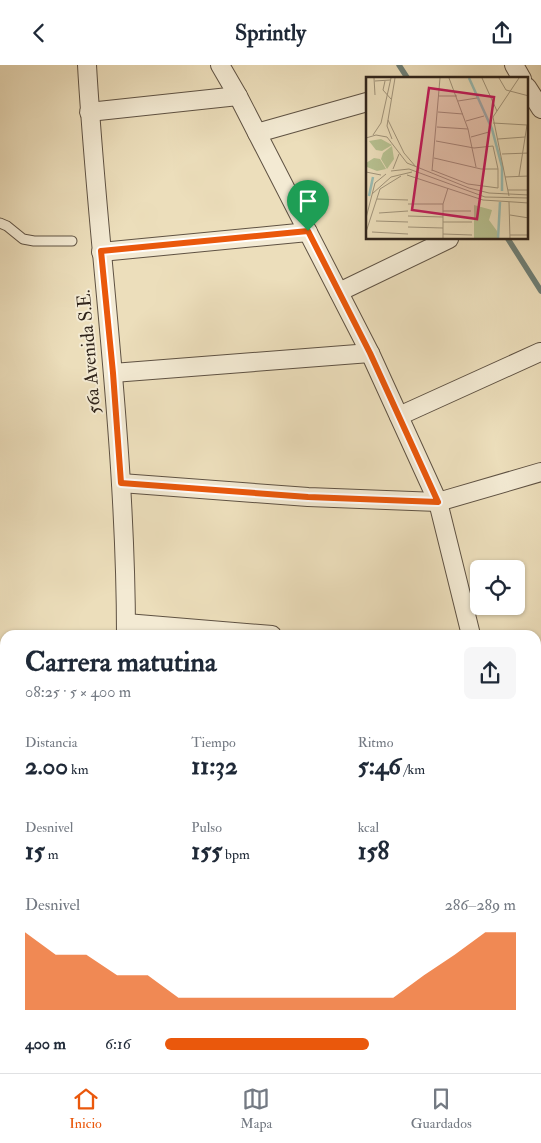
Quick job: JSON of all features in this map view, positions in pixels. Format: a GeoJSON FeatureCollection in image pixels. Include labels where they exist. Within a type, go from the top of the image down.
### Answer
{"type":"FeatureCollection","features":[{"type":"Feature","properties":{"kind":"street","name":"56a Avenida S.E."},"geometry":{"type":"LineString","coordinates":[[87,65],[89,112],[121,483],[126,629]]}},
{"type":"Feature","properties":{"kind":"street"},"geometry":{"type":"LineString","coordinates":[[220,65],[238,96],[370,353],[438,502],[470,630]]}},
{"type":"Feature","properties":{"kind":"street"},"geometry":{"type":"LineString","coordinates":[[514,65],[521,77]]}},
{"type":"Feature","properties":{"kind":"street"},"geometry":{"type":"LineString","coordinates":[[528,89],[541,109]]}},
{"type":"Feature","properties":{"kind":"street"},"geometry":{"type":"LineString","coordinates":[[89,112],[238,96]]}},
{"type":"Feature","properties":{"kind":"street"},"geometry":{"type":"LineString","coordinates":[[257,133],[366,102]]}},
{"type":"Feature","properties":{"kind":"street"},"geometry":{"type":"LineString","coordinates":[[101,251],[308,231]]}},
{"type":"Feature","properties":{"kind":"street"},"geometry":{"type":"LineString","coordinates":[[339,292],[447,240]]}},
{"type":"Feature","properties":{"kind":"street"},"geometry":{"type":"LineString","coordinates":[[399,416],[540,352]]}},
{"type":"Feature","properties":{"kind":"street"},"geometry":{"type":"LineString","coordinates":[[113,373],[370,353]]}},
{"type":"Feature","properties":{"kind":"street"},"geometry":{"type":"LineString","coordinates":[[121,483],[308,497],[438,502],[541,472]]}},
{"type":"Feature","properties":{"kind":"street"},"geometry":{"type":"LineString","coordinates":[[126,629],[150,630]]}},
{"type":"Feature","properties":{"kind":"lane"},"geometry":{"type":"LineString","coordinates":[[0,223],[7,226],[23,239],[34,241],[72,241]]}},
{"type":"Feature","properties":{"kind":"waterway"},"geometry":{"type":"LineString","coordinates":[[399,65],[407,77]]}},
{"type":"Feature","properties":{"kind":"waterway"},"geometry":{"type":"LineString","coordinates":[[509,240],[541,291]]}},
{"type":"Feature","properties":{"kind":"route"},"geometry":{"type":"LineString","coordinates":[[308,231],[370,353],[438,502],[308,497],[121,483],[101,251],[308,231]]}}]}
